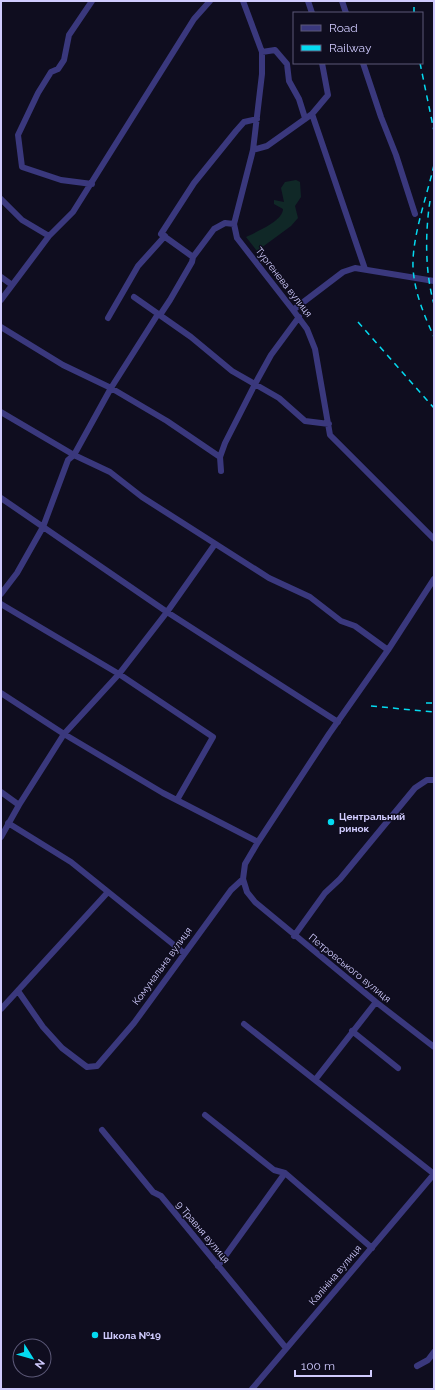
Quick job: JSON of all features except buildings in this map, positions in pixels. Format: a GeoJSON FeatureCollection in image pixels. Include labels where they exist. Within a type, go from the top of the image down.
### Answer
{"type":"FeatureCollection","features":[{"type":"Feature","properties":{"kind":"street"},"geometry":{"type":"LineString","coordinates":[[92,1],[69,35],[64,60],[58,69],[52,72],[38,93],[18,135],[22,167],[61,180],[92,184]]}},
{"type":"Feature","properties":{"kind":"street"},"geometry":{"type":"LineString","coordinates":[[1,300],[49,236],[73,212],[92,184],[194,19],[210,1]]}},
{"type":"Feature","properties":{"kind":"street"},"geometry":{"type":"LineString","coordinates":[[1,594],[17,573],[43,527],[68,460],[74,455],[111,388],[170,300],[192,262],[193,257],[214,229],[226,223],[234,224],[253,150],[262,74],[262,52],[243,1]]}},
{"type":"Feature","properties":{"kind":"street"},"geometry":{"type":"LineString","coordinates":[[308,1],[312,12]]}},
{"type":"Feature","properties":{"kind":"street"},"geometry":{"type":"LineString","coordinates":[[342,1],[346,12]]}},
{"type":"Feature","properties":{"kind":"street"},"geometry":{"type":"LineString","coordinates":[[262,52],[274,50],[287,64],[289,81],[299,99],[305,118]]}},
{"type":"Feature","properties":{"kind":"street"},"geometry":{"type":"LineString","coordinates":[[253,150],[267,146],[312,114],[328,95],[322,64]]}},
{"type":"Feature","properties":{"kind":"street"},"geometry":{"type":"LineString","coordinates":[[363,64],[381,117],[396,155],[415,214]]}},
{"type":"Feature","properties":{"kind":"street"},"geometry":{"type":"LineString","coordinates":[[312,114],[365,269]]}},
{"type":"Feature","properties":{"kind":"street"},"geometry":{"type":"LineString","coordinates":[[193,257],[161,234],[194,183],[244,122],[257,119]]}},
{"type":"Feature","properties":{"kind":"street"},"geometry":{"type":"LineString","coordinates":[[1,199],[22,220],[49,236]]}},
{"type":"Feature","properties":{"kind":"street","name":"Тургенева вулиця"},"geometry":{"type":"LineString","coordinates":[[234,224],[237,238],[307,329],[315,349],[330,435],[434,539]]}},
{"type":"Feature","properties":{"kind":"street"},"geometry":{"type":"LineString","coordinates":[[108,318],[138,266],[165,236]]}},
{"type":"Feature","properties":{"kind":"street"},"geometry":{"type":"LineString","coordinates":[[293,310],[343,272],[355,268],[434,281]]}},
{"type":"Feature","properties":{"kind":"street"},"geometry":{"type":"LineString","coordinates":[[1,277],[12,285]]}},
{"type":"Feature","properties":{"kind":"street"},"geometry":{"type":"LineString","coordinates":[[134,297],[191,337],[232,371],[279,398],[305,421],[329,424]]}},
{"type":"Feature","properties":{"kind":"street"},"geometry":{"type":"LineString","coordinates":[[221,471],[220,457],[225,443],[271,355],[299,317]]}},
{"type":"Feature","properties":{"kind":"street"},"geometry":{"type":"LineString","coordinates":[[1,326],[63,365],[111,388],[167,420],[220,457]]}},
{"type":"Feature","properties":{"kind":"street"},"geometry":{"type":"LineString","coordinates":[[1,412],[74,455],[110,472],[142,497],[215,544],[269,578],[310,597],[341,621],[355,626],[388,650]]}},
{"type":"Feature","properties":{"kind":"street"},"geometry":{"type":"LineString","coordinates":[[1,498],[167,612],[338,722]]}},
{"type":"Feature","properties":{"kind":"street"},"geometry":{"type":"LineString","coordinates":[[1,837],[18,805],[64,734],[119,674],[167,612],[215,544]]}},
{"type":"Feature","properties":{"kind":"street"},"geometry":{"type":"LineString","coordinates":[[243,879],[245,864],[258,842],[434,582]]}},
{"type":"Feature","properties":{"kind":"street"},"geometry":{"type":"LineString","coordinates":[[1,604],[119,674],[213,737],[177,800]]}},
{"type":"Feature","properties":{"kind":"street"},"geometry":{"type":"LineString","coordinates":[[1,693],[64,734],[177,800],[258,842]]}},
{"type":"Feature","properties":{"kind":"street"},"geometry":{"type":"LineString","coordinates":[[294,936],[325,893],[340,879],[416,788],[427,780],[434,780]]}},
{"type":"Feature","properties":{"kind":"street"},"geometry":{"type":"LineString","coordinates":[[1,792],[18,805]]}},
{"type":"Feature","properties":{"kind":"street"},"geometry":{"type":"LineString","coordinates":[[8,823],[72,862],[184,953]]}},
{"type":"Feature","properties":{"kind":"street","name":"Петровського вулиця"},"geometry":{"type":"LineString","coordinates":[[243,879],[247,892],[255,902],[290,930],[294,936],[434,1047]]}},
{"type":"Feature","properties":{"kind":"street","name":"Комунальна вулиця"},"geometry":{"type":"LineString","coordinates":[[18,991],[43,1027],[62,1048],[87,1067],[97,1066],[134,1023],[231,890],[243,879]]}},
{"type":"Feature","properties":{"kind":"street"},"geometry":{"type":"LineString","coordinates":[[1,1009],[4,1002],[18,991],[108,892]]}},
{"type":"Feature","properties":{"kind":"street"},"geometry":{"type":"LineString","coordinates":[[315,1080],[376,1002]]}},
{"type":"Feature","properties":{"kind":"street"},"geometry":{"type":"LineString","coordinates":[[244,1024],[434,1174]]}},
{"type":"Feature","properties":{"kind":"street"},"geometry":{"type":"LineString","coordinates":[[352,1032],[398,1068]]}},
{"type":"Feature","properties":{"kind":"street"},"geometry":{"type":"LineString","coordinates":[[205,1114],[274,1170],[285,1173],[372,1248]]}},
{"type":"Feature","properties":{"kind":"street","name":"9 Травня вулиця"},"geometry":{"type":"LineString","coordinates":[[102,1130],[153,1192],[161,1196],[286,1348]]}},
{"type":"Feature","properties":{"kind":"street"},"geometry":{"type":"LineString","coordinates":[[218,1266],[285,1173]]}},
{"type":"Feature","properties":{"kind":"street","name":"Калініна вулиця"},"geometry":{"type":"LineString","coordinates":[[252,1389],[434,1174]]}},
{"type":"Feature","properties":{"kind":"street"},"geometry":{"type":"LineString","coordinates":[[417,1366],[428,1360],[434,1352]]}},
{"type":"Feature","properties":{"kind":"green space"},"geometry":{"type":"Polygon","coordinates":[[[296,180],[300,182],[301,197],[295,206],[298,218],[291,226],[257,251],[246,237],[268,226],[279,218],[283,209],[274,204],[274,200],[284,202],[281,188],[285,182],[296,180]]]}},
{"type":"Feature","properties":{"kind":"railway"},"geometry":{"type":"LineString","coordinates":[[414,1],[414,12]]}},
{"type":"Feature","properties":{"kind":"railway"},"geometry":{"type":"LineString","coordinates":[[420,64],[434,131]]}},
{"type":"Feature","properties":{"kind":"railway"},"geometry":{"type":"LineString","coordinates":[[434,165],[417,229],[413,255],[413,267],[417,294],[434,337]]}},
{"type":"Feature","properties":{"kind":"railway"},"geometry":{"type":"LineString","coordinates":[[430,201],[427,226],[427,266],[434,304]]}},
{"type":"Feature","properties":{"kind":"railway"},"geometry":{"type":"LineString","coordinates":[[358,322],[434,408]]}},
{"type":"Feature","properties":{"kind":"railway"},"geometry":{"type":"LineString","coordinates":[[426,703],[434,703]]}},
{"type":"Feature","properties":{"kind":"railway"},"geometry":{"type":"LineString","coordinates":[[371,706],[434,712]]}},
{"type":"Feature","properties":{"kind":"place","name":"Центральний ринок"},"geometry":{"type":"Point","coordinates":[331,822]}},
{"type":"Feature","properties":{"kind":"place","name":"Школа №19"},"geometry":{"type":"Point","coordinates":[95,1335]}}]}
